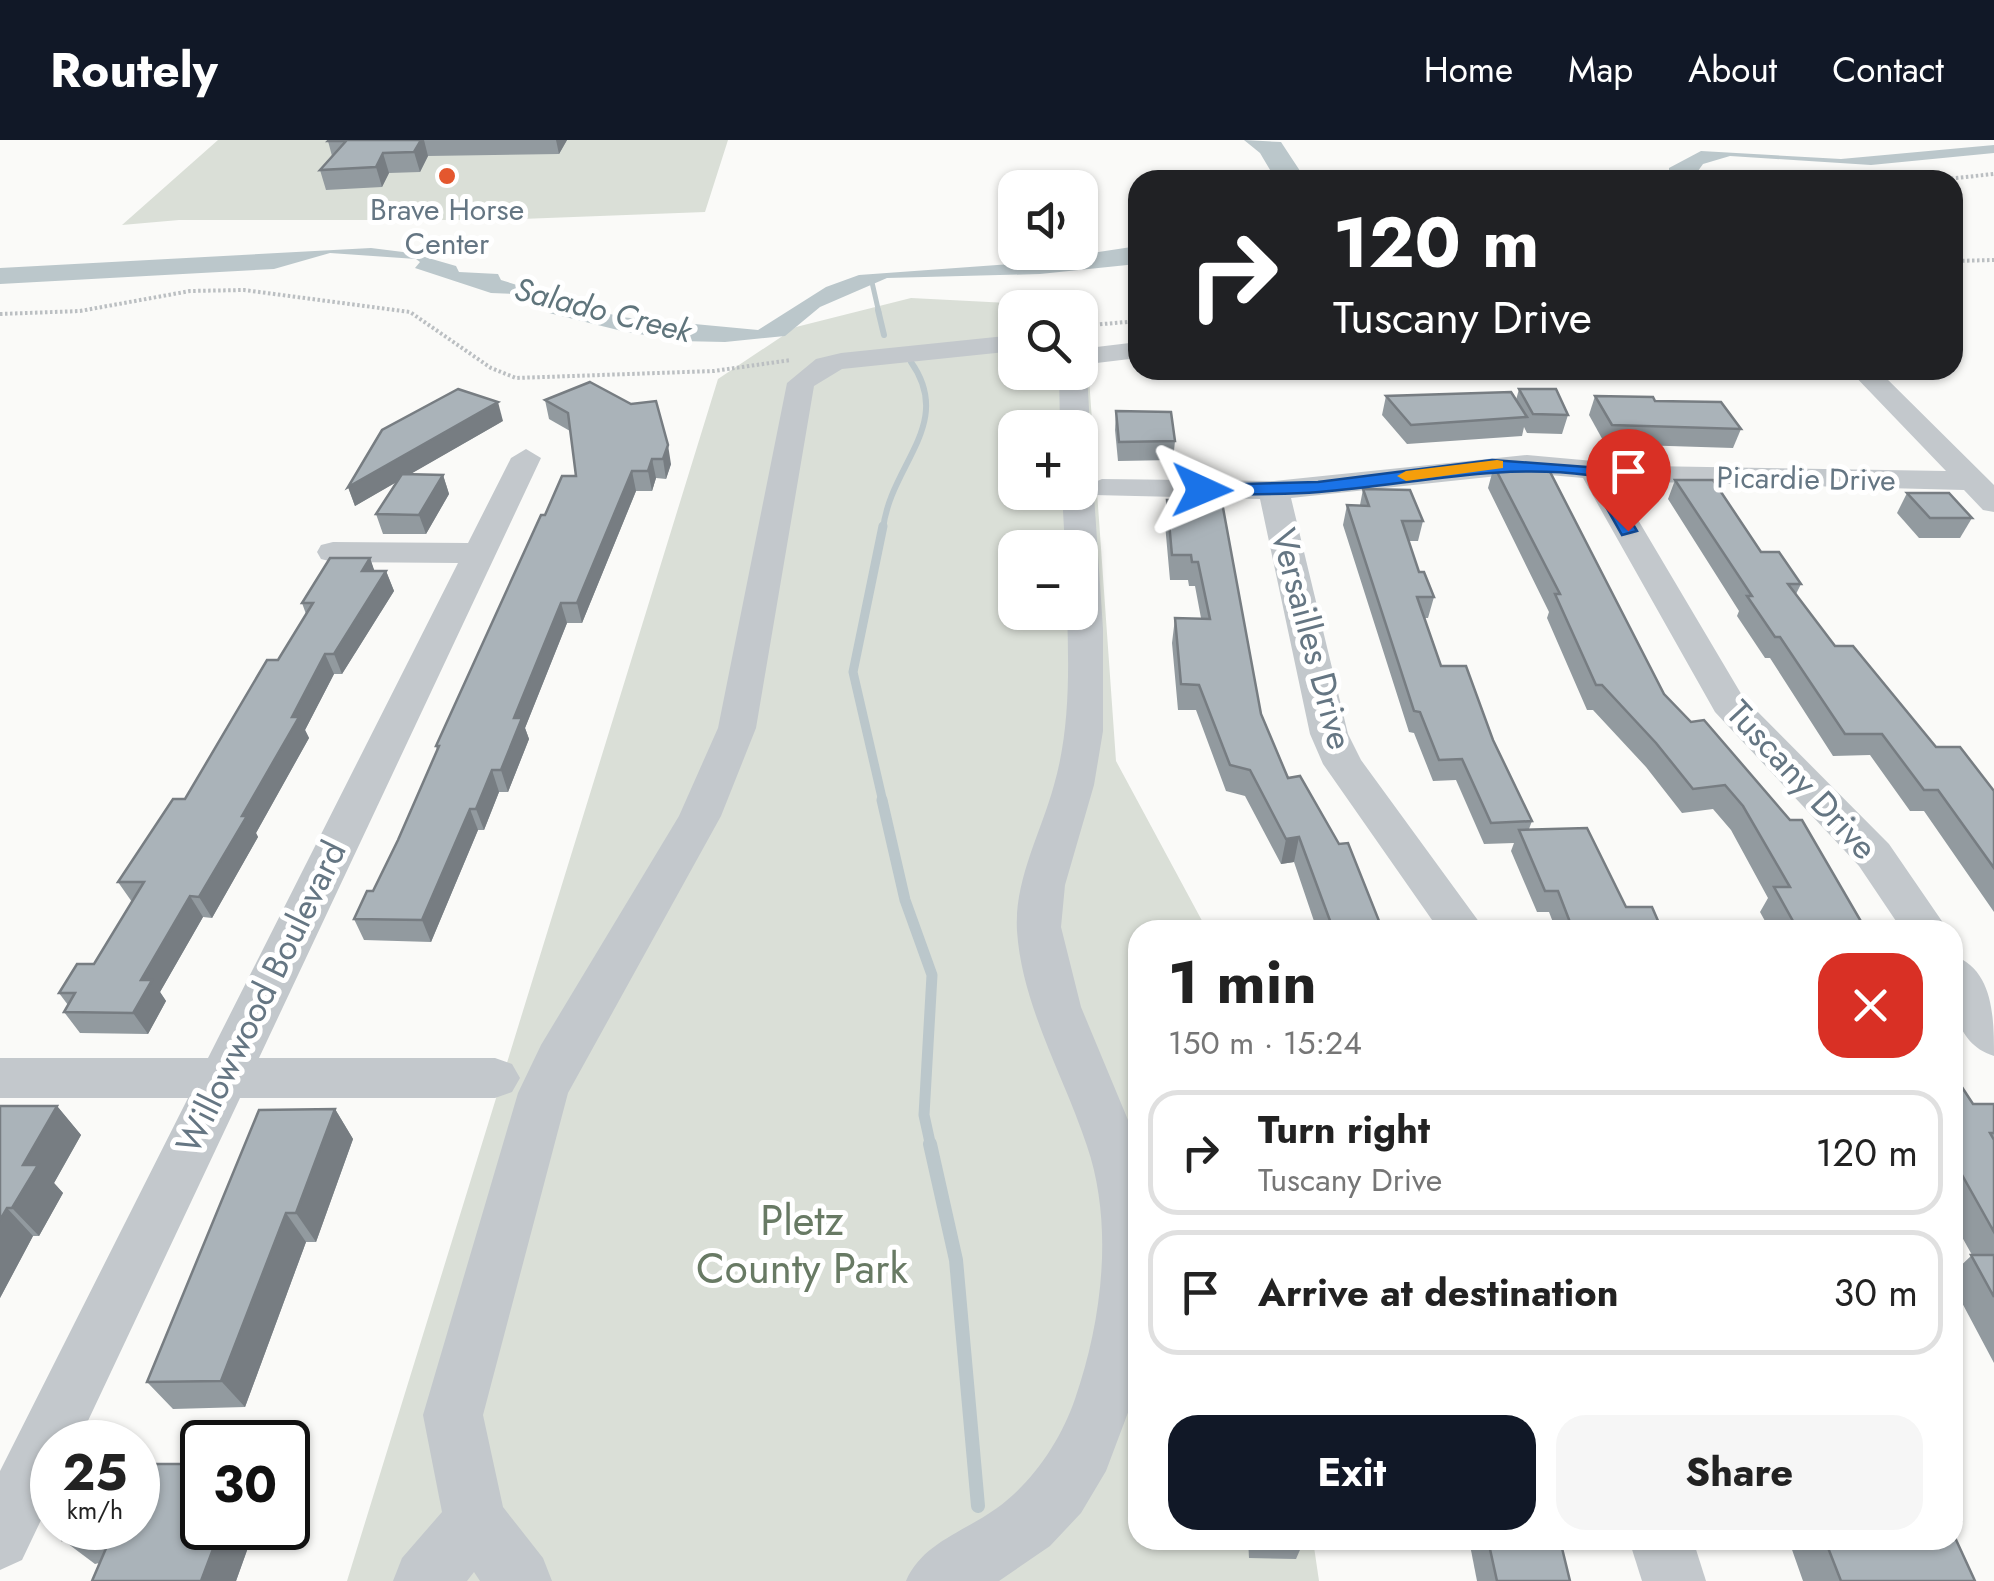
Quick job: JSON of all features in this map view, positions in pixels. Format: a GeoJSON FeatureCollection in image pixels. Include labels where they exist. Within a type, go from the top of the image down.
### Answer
{"type":"FeatureCollection","features":[{"type":"Feature","properties":{"kind":"street"},"geometry":{"type":"LineString","coordinates":[[520,1581],[474,1521],[453,1414],[538,1112],[558,1059],[700,816],[737,728],[802,383],[806,376],[841,360],[998,345]]}},
{"type":"Feature","properties":{"kind":"street"},"geometry":{"type":"LineString","coordinates":[[1098,354],[1128,351]]}},
{"type":"Feature","properties":{"kind":"street"},"geometry":{"type":"LineString","coordinates":[[1873,380],[1983,492]]}},
{"type":"Feature","properties":{"kind":"street","name":"Willowwood Boulevard"},"geometry":{"type":"LineString","coordinates":[[0,1538],[526,458]]}},
{"type":"Feature","properties":{"kind":"street","name":"Picardie Drive"},"geometry":{"type":"LineString","coordinates":[[1098,490],[1274,490],[1492,465],[1983,492]]}},
{"type":"Feature","properties":{"kind":"street","name":"Tuscany Drive"},"geometry":{"type":"LineString","coordinates":[[1594,471],[1728,704],[1874,855],[1919,920]]}},
{"type":"Feature","properties":{"kind":"street","name":"Versailles Drive"},"geometry":{"type":"LineString","coordinates":[[1274,490],[1329,734],[1343,764],[1456,920]]}},
{"type":"Feature","properties":{"kind":"street"},"geometry":{"type":"LineString","coordinates":[[938,1581],[1030,1524],[1067,1478],[1107,1397],[1124,1317],[1128,1206],[1116,1156],[1052,983],[1039,931],[1048,863],[1078,770],[1085,720],[1090,510]]}},
{"type":"Feature","properties":{"kind":"street"},"geometry":{"type":"LineString","coordinates":[[334,552],[478,553]]}},
{"type":"Feature","properties":{"kind":"street"},"geometry":{"type":"LineString","coordinates":[[1963,989],[1994,1036]]}},
{"type":"Feature","properties":{"kind":"street"},"geometry":{"type":"LineString","coordinates":[[0,1078],[495,1078]]}},
{"type":"Feature","properties":{"kind":"street"},"geometry":{"type":"LineString","coordinates":[[425,1581],[474,1521]]}},
{"type":"Feature","properties":{"kind":"street"},"geometry":{"type":"LineString","coordinates":[[1664,1550],[1674,1581]]}},
{"type":"Feature","properties":{"kind":"path"},"geometry":{"type":"LineString","coordinates":[[1963,177],[1994,174]]}},
{"type":"Feature","properties":{"kind":"path"},"geometry":{"type":"LineString","coordinates":[[1963,261],[1994,260]]}},
{"type":"Feature","properties":{"kind":"path"},"geometry":{"type":"LineString","coordinates":[[0,314],[80,311],[190,291],[244,290],[410,312],[491,368],[516,378],[547,380],[714,371],[794,360]]}},
{"type":"Feature","properties":{"kind":"path"},"geometry":{"type":"LineString","coordinates":[[1098,324],[1128,322]]}},
{"type":"Feature","properties":{"kind":"green space","name":"Brave Horse Center"},"geometry":{"type":"Polygon","coordinates":[[[218,140],[728,140],[705,212],[493,220],[179,220],[122,225],[218,140]]]}},
{"type":"Feature","properties":{"kind":"green space","name":"Pletz County Park"},"geometry":{"type":"Polygon","coordinates":[[[911,298],[998,303],[998,390],[1090,390],[1091,410],[998,410],[998,510],[1098,510],[1098,506],[1116,761],[1202,920],[1128,920],[1128,1550],[1314,1550],[1319,1581],[347,1581],[718,379],[796,327],[911,298]]]}},
{"type":"Feature","properties":{"kind":"shaded area"},"geometry":{"type":"Polygon","coordinates":[[[1994,145],[1994,153],[1871,165],[1730,156],[1703,164],[1699,170],[1669,170],[1701,151],[1841,159],[1994,145]]]}},
{"type":"Feature","properties":{"kind":"shaded area"},"geometry":{"type":"Polygon","coordinates":[[[371,248],[411,253],[456,266],[459,272],[498,274],[501,280],[620,317],[758,330],[826,287],[859,275],[998,265],[998,270],[1079,270],[887,278],[820,307],[785,336],[725,342],[679,341],[549,313],[534,300],[491,293],[415,268],[420,262],[416,259],[330,253],[274,269],[0,284],[0,268],[371,248]]]}},
{"type":"Feature","properties":{"kind":"shaded area"},"geometry":{"type":"Polygon","coordinates":[[[1128,248],[1128,265],[1098,268],[1098,252],[1128,248]]]}},
{"type":"Feature","properties":{"kind":"building"},"geometry":{"type":"Polygon","coordinates":[[[329,140],[421,140],[414,152],[383,153],[376,167],[320,170],[346,141],[329,140]]]}},
{"type":"Feature","properties":{"kind":"building"},"geometry":{"type":"Polygon","coordinates":[[[590,382],[631,404],[656,401],[668,445],[663,459],[652,459],[648,471],[632,471],[577,603],[561,603],[514,718],[522,718],[501,770],[492,770],[476,809],[470,809],[422,920],[354,919],[398,840],[436,746],[541,515],[545,515],[562,476],[576,476],[568,413],[545,400],[590,382]]]}},
{"type":"Feature","properties":{"kind":"building"},"geometry":{"type":"Polygon","coordinates":[[[458,389],[498,402],[348,487],[382,430],[458,389]]]}},
{"type":"Feature","properties":{"kind":"building"},"geometry":{"type":"Polygon","coordinates":[[[1519,389],[1556,389],[1568,415],[1533,414],[1519,389]]]}},
{"type":"Feature","properties":{"kind":"building"},"geometry":{"type":"Polygon","coordinates":[[[1511,392],[1527,417],[1411,425],[1386,396],[1511,392]]]}},
{"type":"Feature","properties":{"kind":"building"},"geometry":{"type":"Polygon","coordinates":[[[1595,396],[1721,402],[1741,429],[1612,425],[1595,396]]]}},
{"type":"Feature","properties":{"kind":"building"},"geometry":{"type":"Polygon","coordinates":[[[1116,411],[1171,412],[1175,441],[1119,442],[1116,411]]]}},
{"type":"Feature","properties":{"kind":"building"},"geometry":{"type":"Polygon","coordinates":[[[1494,466],[1547,466],[1664,694],[1691,722],[1704,720],[1790,820],[1802,820],[1860,920],[1792,920],[1774,887],[1790,887],[1743,806],[1725,785],[1693,789],[1602,685],[1596,685],[1555,594],[1560,594],[1494,466]]]}},
{"type":"Feature","properties":{"kind":"building"},"geometry":{"type":"Polygon","coordinates":[[[402,474],[443,475],[419,515],[376,514],[402,474]]]}},
{"type":"Feature","properties":{"kind":"building"},"geometry":{"type":"Polygon","coordinates":[[[1675,480],[1713,480],[1761,552],[1779,552],[1801,584],[1788,584],[1835,646],[1853,646],[1936,747],[1960,747],[1994,791],[1994,868],[1938,790],[1924,790],[1882,734],[1845,734],[1780,637],[1775,637],[1747,596],[1752,596],[1675,480]]]}},
{"type":"Feature","properties":{"kind":"building"},"geometry":{"type":"Polygon","coordinates":[[[1219,486],[1261,714],[1288,778],[1300,776],[1339,844],[1348,843],[1379,920],[1330,920],[1299,837],[1286,839],[1250,770],[1230,765],[1199,685],[1181,684],[1175,618],[1210,619],[1198,562],[1192,562],[1191,555],[1172,555],[1167,500],[1184,500],[1182,487],[1219,486]]]}},
{"type":"Feature","properties":{"kind":"building"},"geometry":{"type":"Polygon","coordinates":[[[1363,489],[1410,490],[1423,521],[1402,521],[1419,572],[1424,572],[1434,597],[1417,597],[1441,666],[1466,666],[1493,740],[1532,821],[1491,823],[1462,759],[1439,760],[1420,712],[1414,711],[1347,505],[1369,506],[1363,489]]]}},
{"type":"Feature","properties":{"kind":"building"},"geometry":{"type":"Polygon","coordinates":[[[1907,493],[1949,493],[1972,518],[1930,518],[1907,493]]]}},
{"type":"Feature","properties":{"kind":"building"},"geometry":{"type":"Polygon","coordinates":[[[330,558],[370,558],[362,571],[386,571],[334,654],[325,654],[292,717],[299,717],[242,816],[247,816],[199,897],[190,896],[141,980],[152,980],[133,1013],[64,1012],[75,993],[59,993],[77,964],[94,964],[144,882],[118,882],[173,799],[185,799],[267,660],[278,660],[313,603],[302,603],[330,558]]]}},
{"type":"Feature","properties":{"kind":"building"},"geometry":{"type":"Polygon","coordinates":[[[1587,828],[1626,907],[1652,907],[1658,920],[1569,920],[1558,891],[1545,891],[1519,830],[1587,828]]]}},
{"type":"Feature","properties":{"kind":"building"},"geometry":{"type":"Polygon","coordinates":[[[1963,1089],[1973,1104],[1994,1104],[1994,1133],[1990,1133],[1994,1140],[1994,1232],[1963,1177],[1963,1089]]]}},
{"type":"Feature","properties":{"kind":"building"},"geometry":{"type":"Polygon","coordinates":[[[0,1106],[57,1106],[23,1165],[38,1165],[12,1208],[7,1208],[0,1220],[0,1106]]]}},
{"type":"Feature","properties":{"kind":"building"},"geometry":{"type":"Polygon","coordinates":[[[335,1109],[296,1213],[286,1213],[221,1381],[147,1382],[259,1110],[335,1109]]]}},
{"type":"Feature","properties":{"kind":"building"},"geometry":{"type":"Polygon","coordinates":[[[1971,1255],[1994,1255],[1994,1297],[1971,1255]]]}},
{"type":"Feature","properties":{"kind":"building"},"geometry":{"type":"Polygon","coordinates":[[[160,1464],[180,1464],[180,1550],[213,1550],[201,1581],[92,1581],[105,1550],[160,1550],[160,1464]]]}},
{"type":"Feature","properties":{"kind":"building"},"geometry":{"type":"Polygon","coordinates":[[[1490,1550],[1562,1550],[1570,1581],[1497,1581],[1490,1550]]]}},
{"type":"Feature","properties":{"kind":"building"},"geometry":{"type":"Polygon","coordinates":[[[1829,1550],[1961,1550],[1975,1581],[1841,1581],[1829,1550]]]}},
{"type":"Feature","properties":{"kind":"waterway"},"geometry":{"type":"LineString","coordinates":[[1258,140],[1271,148],[1285,170]]}},
{"type":"Feature","properties":{"kind":"waterway"},"geometry":{"type":"LineString","coordinates":[[871,278],[879,313]]}},
{"type":"Feature","properties":{"kind":"waterway"},"geometry":{"type":"LineString","coordinates":[[878,310],[884,335]]}},
{"type":"Feature","properties":{"kind":"waterway"},"geometry":{"type":"LineString","coordinates":[[883,529],[888,506],[923,425],[923,384],[911,362]]}},
{"type":"Feature","properties":{"kind":"waterway"},"geometry":{"type":"LineString","coordinates":[[883,526],[853,672],[883,802]]}},
{"type":"Feature","properties":{"kind":"waterway"},"geometry":{"type":"LineString","coordinates":[[882,800],[905,900],[932,975],[924,1115],[931,1147]]}},
{"type":"Feature","properties":{"kind":"waterway"},"geometry":{"type":"LineString","coordinates":[[930,1144],[956,1260],[978,1506]]}},
{"type":"Feature","properties":{"kind":"slow traffic"},"geometry":{"type":"LineString","coordinates":[[1406,476],[1497,465]]}},
{"type":"Feature","properties":{"kind":"place","name":"Brave Horse Center"},"geometry":{"type":"Point","coordinates":[447,176]}},
{"type":"Feature","properties":{"kind":"route"},"geometry":{"type":"LineString","coordinates":[[1202,490],[1318,487],[1492,465],[1555,466],[1594,471],[1628,531]]}},
{"type":"Feature","properties":{"kind":"water label","name":"Salado Creek"},"geometry":{"type":"Point","coordinates":[603,310]}}]}
